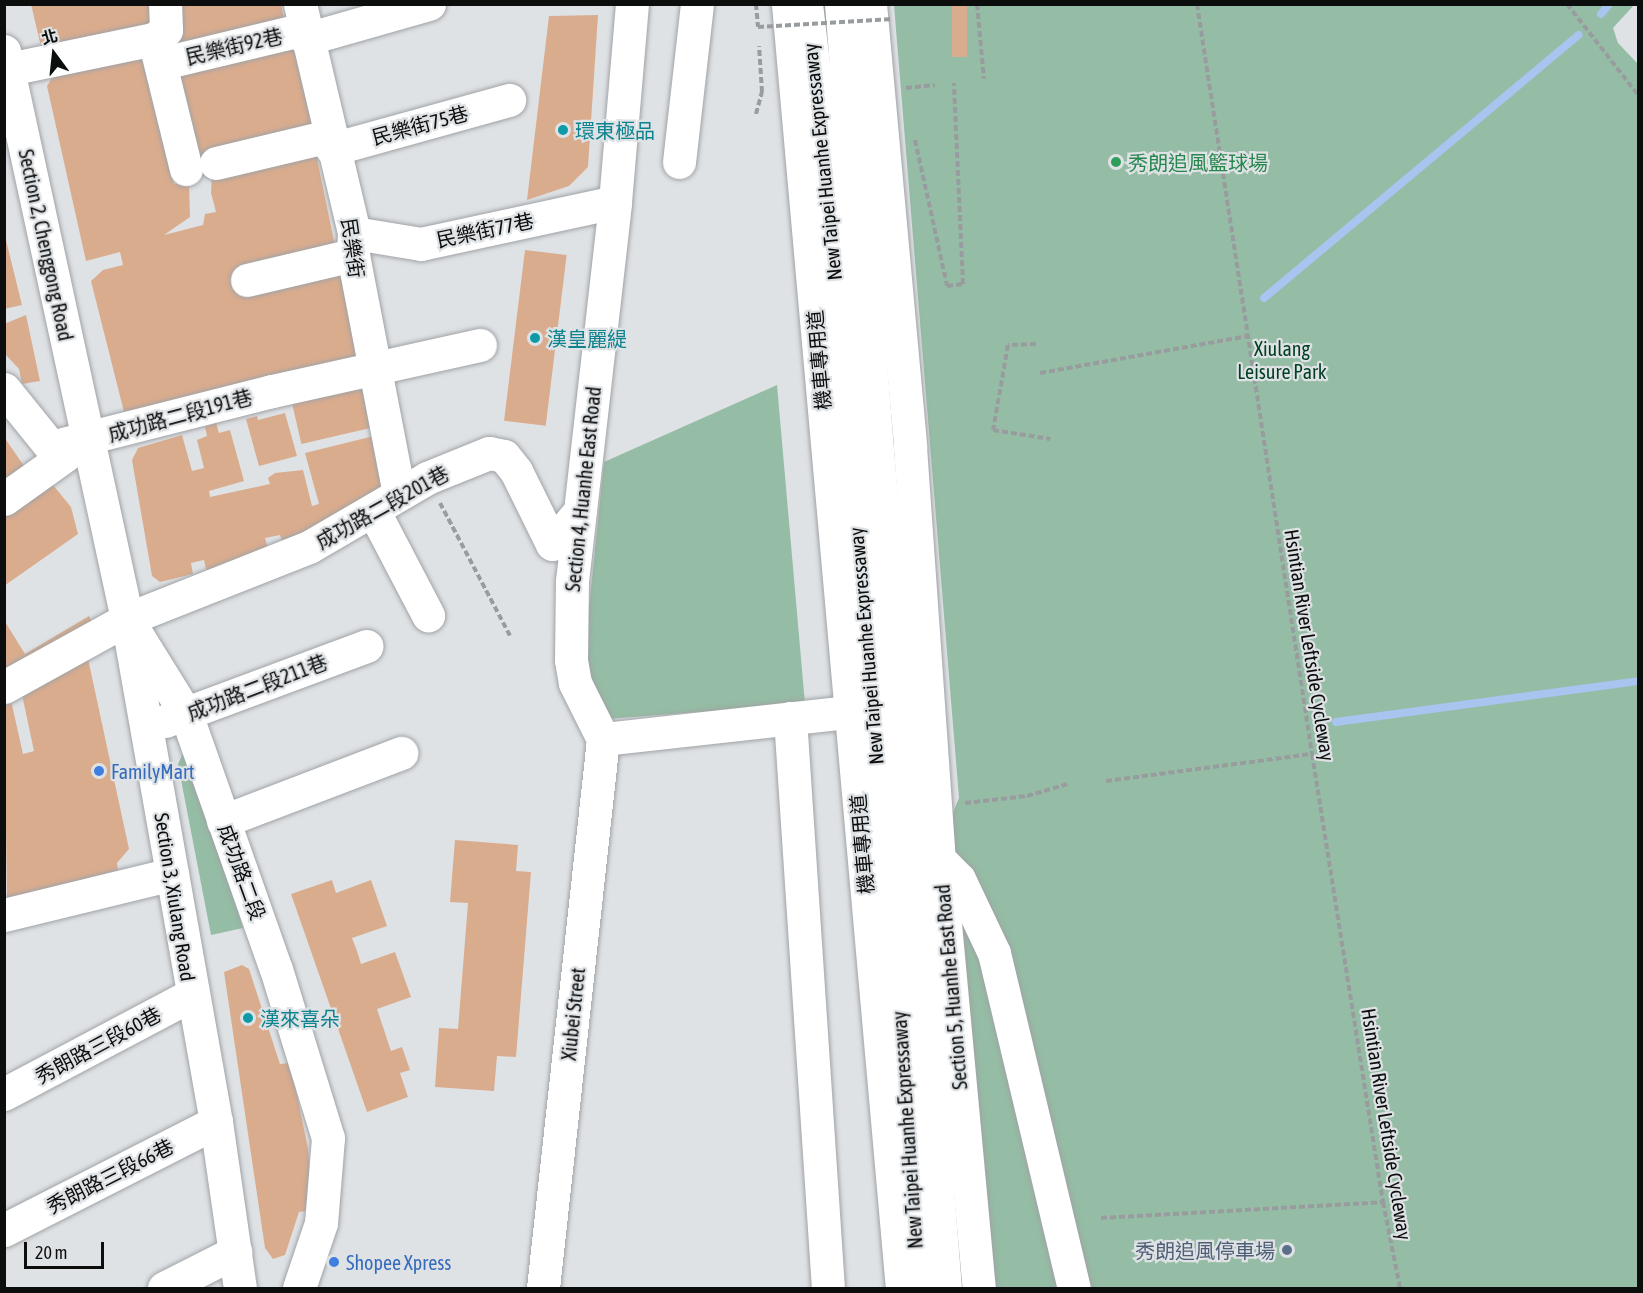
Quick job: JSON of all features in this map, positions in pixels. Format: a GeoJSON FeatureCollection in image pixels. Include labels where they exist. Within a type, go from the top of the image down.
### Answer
{"type":"FeatureCollection","features":[{"type":"Feature","properties":{"kind":"main road"},"geometry":{"type":"LineString","coordinates":[[159,51],[166,30],[165,4]]}},
{"type":"Feature","properties":{"kind":"main road","name":"民樂街92巷"},"geometry":{"type":"LineString","coordinates":[[6,63],[159,51],[429,4]]}},
{"type":"Feature","properties":{"kind":"main road","name":"Section 4, Huanhe East Road"},"geometry":{"type":"LineString","coordinates":[[603,739],[575,683],[571,660],[572,581],[615,202],[632,4]]}},
{"type":"Feature","properties":{"kind":"main road"},"geometry":{"type":"LineString","coordinates":[[679,162],[697,4]]}},
{"type":"Feature","properties":{"kind":"main road","name":"機車專用道"},"geometry":{"type":"LineString","coordinates":[[788,4],[888,705],[959,1288]]}},
{"type":"Feature","properties":{"kind":"main road","name":"New Taipei Huanhe Expressaway"},"geometry":{"type":"LineString","coordinates":[[806,4],[888,705],[945,1288]]}},
{"type":"Feature","properties":{"kind":"main road","name":"New Taipei Huanhe Expressaway"},"geometry":{"type":"LineString","coordinates":[[841,4],[888,705],[919,1288]]}},
{"type":"Feature","properties":{"kind":"main road","name":"機車專用道"},"geometry":{"type":"LineString","coordinates":[[854,4],[888,705],[902,1288]]}},
{"type":"Feature","properties":{"kind":"main road"},"geometry":{"type":"LineString","coordinates":[[879,1288],[888,705],[881,12]]}},
{"type":"Feature","properties":{"kind":"main road"},"geometry":{"type":"LineString","coordinates":[[765,16],[888,705]]}},
{"type":"Feature","properties":{"kind":"main road","name":"民樂街"},"geometry":{"type":"LineString","coordinates":[[304,24],[353,244],[374,367],[428,615]]}},
{"type":"Feature","properties":{"kind":"main road","name":"民樂街75巷"},"geometry":{"type":"LineString","coordinates":[[159,51],[201,166],[330,142],[509,100]]}},
{"type":"Feature","properties":{"kind":"main road","name":"Section 2, Chenggong Road"},"geometry":{"type":"LineString","coordinates":[[6,63],[87,439]]}},
{"type":"Feature","properties":{"kind":"main road","name":"民樂街77巷"},"geometry":{"type":"LineString","coordinates":[[353,244],[421,244],[615,202]]}},
{"type":"Feature","properties":{"kind":"main road"},"geometry":{"type":"LineString","coordinates":[[247,279],[353,244]]}},
{"type":"Feature","properties":{"kind":"main road","name":"成功路二段191巷"},"geometry":{"type":"LineString","coordinates":[[87,439],[272,390],[480,345]]}},
{"type":"Feature","properties":{"kind":"main road"},"geometry":{"type":"LineString","coordinates":[[4,389],[51,447],[87,439]]}},
{"type":"Feature","properties":{"kind":"main road"},"geometry":{"type":"LineString","coordinates":[[4,499],[87,439]]}},
{"type":"Feature","properties":{"kind":"main road","name":"Section 3, Xiulang Road"},"geometry":{"type":"LineString","coordinates":[[87,439],[127,620],[147,727],[191,995],[216,1122],[240,1288]]}},
{"type":"Feature","properties":{"kind":"main road","name":"成功路二段201巷"},"geometry":{"type":"LineString","coordinates":[[4,687],[127,620],[309,547],[400,494],[489,453],[504,456],[516,471],[549,542],[556,544],[580,511]]}},
{"type":"Feature","properties":{"kind":"main road","name":"成功路二段"},"geometry":{"type":"LineString","coordinates":[[127,620],[186,714],[276,969],[328,1138],[321,1223],[299,1288]]}},
{"type":"Feature","properties":{"kind":"main road","name":"成功路二段211巷"},"geometry":{"type":"LineString","coordinates":[[147,727],[367,646]]}},
{"type":"Feature","properties":{"kind":"main road"},"geometry":{"type":"LineString","coordinates":[[603,739],[888,705]]}},
{"type":"Feature","properties":{"kind":"main road","name":"Section 5, Huanhe East Road"},"geometry":{"type":"LineString","coordinates":[[888,705],[939,859],[979,1288]]}},
{"type":"Feature","properties":{"kind":"main road"},"geometry":{"type":"LineString","coordinates":[[790,718],[828,1288]]}},
{"type":"Feature","properties":{"kind":"main road","name":"Xiubei Street"},"geometry":{"type":"LineString","coordinates":[[543,1288],[603,739]]}},
{"type":"Feature","properties":{"kind":"main road"},"geometry":{"type":"LineString","coordinates":[[223,821],[401,753]]}},
{"type":"Feature","properties":{"kind":"main road"},"geometry":{"type":"LineString","coordinates":[[939,859],[959,879],[994,953],[1074,1288]]}},
{"type":"Feature","properties":{"kind":"main road"},"geometry":{"type":"LineString","coordinates":[[4,915],[172,874]]}},
{"type":"Feature","properties":{"kind":"main road","name":"秀朗路三段60巷"},"geometry":{"type":"LineString","coordinates":[[4,1094],[191,995]]}},
{"type":"Feature","properties":{"kind":"main road","name":"秀朗路三段66巷"},"geometry":{"type":"LineString","coordinates":[[4,1230],[216,1122]]}},
{"type":"Feature","properties":{"kind":"main road"},"geometry":{"type":"LineString","coordinates":[[164,1288],[235,1252]]}},
{"type":"Feature","properties":{"kind":"path"},"geometry":{"type":"LineString","coordinates":[[756,4],[765,16],[762,92],[756,114]]}},
{"type":"Feature","properties":{"kind":"path"},"geometry":{"type":"LineString","coordinates":[[977,4],[984,79]]}},
{"type":"Feature","properties":{"kind":"path","name":"Hsintian River Leftside Cycleway"},"geometry":{"type":"LineString","coordinates":[[1197,4],[1312,754],[1383,1202],[1400,1288]]}},
{"type":"Feature","properties":{"kind":"path"},"geometry":{"type":"LineString","coordinates":[[1566,4],[1638,95]]}},
{"type":"Feature","properties":{"kind":"path"},"geometry":{"type":"LineString","coordinates":[[765,16],[881,12]]}},
{"type":"Feature","properties":{"kind":"path"},"geometry":{"type":"LineString","coordinates":[[913,131],[947,286],[963,284],[954,83]]}},
{"type":"Feature","properties":{"kind":"path"},"geometry":{"type":"LineString","coordinates":[[896,90],[935,85]]}},
{"type":"Feature","properties":{"kind":"path"},"geometry":{"type":"LineString","coordinates":[[1040,373],[1247,336]]}},
{"type":"Feature","properties":{"kind":"path"},"geometry":{"type":"LineString","coordinates":[[1036,344],[1008,345],[993,430],[1050,439]]}},
{"type":"Feature","properties":{"kind":"path"},"geometry":{"type":"LineString","coordinates":[[400,494],[510,636]]}},
{"type":"Feature","properties":{"kind":"path"},"geometry":{"type":"LineString","coordinates":[[1106,781],[1312,754]]}},
{"type":"Feature","properties":{"kind":"path"},"geometry":{"type":"LineString","coordinates":[[956,804],[1027,796],[1068,784]]}},
{"type":"Feature","properties":{"kind":"path"},"geometry":{"type":"LineString","coordinates":[[1101,1218],[1383,1202]]}},
{"type":"Feature","properties":{"kind":"green space","name":"Xiulang Leisure Park"},"geometry":{"type":"Polygon","coordinates":[[[894,5],[1634,5],[1613,28],[1618,43],[1638,64],[1638,1288],[990,1288],[952,815],[959,798],[894,5]]]}},
{"type":"Feature","properties":{"kind":"green space"},"geometry":{"type":"Polygon","coordinates":[[[777,385],[805,704],[607,719],[584,656],[604,462],[777,385]]]}},
{"type":"Feature","properties":{"kind":"green space"},"geometry":{"type":"Polygon","coordinates":[[[183,753],[191,759],[243,928],[211,935],[178,764],[183,753]]]}},
{"type":"Feature","properties":{"kind":"building"},"geometry":{"type":"Polygon","coordinates":[[[31,4],[151,4],[155,22],[41,47],[31,4]]]}},
{"type":"Feature","properties":{"kind":"building"},"geometry":{"type":"Polygon","coordinates":[[[176,4],[281,4],[285,25],[194,46],[175,40],[176,4]]]}},
{"type":"Feature","properties":{"kind":"building"},"geometry":{"type":"Polygon","coordinates":[[[952,4],[967,4],[967,57],[952,57],[952,4]]]}},
{"type":"Feature","properties":{"kind":"building"},"geometry":{"type":"Polygon","coordinates":[[[598,15],[588,167],[569,186],[527,200],[549,16],[598,15]]]}},
{"type":"Feature","properties":{"kind":"building"},"geometry":{"type":"Polygon","coordinates":[[[294,46],[313,131],[191,159],[172,78],[206,70],[205,65],[294,46]]]}},
{"type":"Feature","properties":{"kind":"building"},"geometry":{"type":"Polygon","coordinates":[[[145,52],[174,184],[189,182],[190,217],[164,235],[203,225],[205,214],[216,212],[211,193],[212,173],[315,149],[359,362],[124,412],[91,281],[103,270],[123,265],[120,252],[86,261],[47,86],[57,70],[145,52]]]}},
{"type":"Feature","properties":{"kind":"building"},"geometry":{"type":"Polygon","coordinates":[[[4,232],[22,305],[4,309],[4,232]]]}},
{"type":"Feature","properties":{"kind":"building","name":"漢皇麗緹"},"geometry":{"type":"Polygon","coordinates":[[[525,250],[567,255],[546,426],[504,421],[525,250]]]}},
{"type":"Feature","properties":{"kind":"building"},"geometry":{"type":"Polygon","coordinates":[[[26,315],[40,381],[22,384],[19,369],[4,353],[4,324],[26,315]]]}},
{"type":"Feature","properties":{"kind":"building"},"geometry":{"type":"Polygon","coordinates":[[[361,382],[372,428],[301,444],[291,398],[361,382]]]}},
{"type":"Feature","properties":{"kind":"building"},"geometry":{"type":"Polygon","coordinates":[[[285,413],[297,456],[259,466],[246,419],[257,416],[258,420],[285,413]]]}},
{"type":"Feature","properties":{"kind":"building"},"geometry":{"type":"Polygon","coordinates":[[[216,423],[219,433],[230,430],[244,481],[209,491],[210,497],[270,484],[268,478],[275,473],[303,470],[312,506],[319,504],[305,453],[378,435],[388,483],[284,547],[280,535],[265,538],[269,552],[207,574],[204,560],[191,563],[193,574],[160,582],[152,576],[132,460],[138,448],[182,435],[192,471],[204,468],[197,440],[207,436],[205,427],[216,423]]]}},
{"type":"Feature","properties":{"kind":"building"},"geometry":{"type":"Polygon","coordinates":[[[4,437],[29,473],[4,489],[4,437]]]}},
{"type":"Feature","properties":{"kind":"building"},"geometry":{"type":"Polygon","coordinates":[[[53,485],[71,507],[78,534],[4,586],[4,515],[53,485]]]}},
{"type":"Feature","properties":{"kind":"building"},"geometry":{"type":"Polygon","coordinates":[[[89,616],[94,627],[4,675],[4,620],[25,654],[89,616]]]}},
{"type":"Feature","properties":{"kind":"building"},"geometry":{"type":"Polygon","coordinates":[[[87,654],[129,849],[117,863],[118,870],[7,900],[4,699],[10,696],[23,754],[34,751],[21,690],[87,654]]]}},
{"type":"Feature","properties":{"kind":"building"},"geometry":{"type":"Polygon","coordinates":[[[455,840],[518,845],[516,871],[531,872],[516,1057],[497,1056],[494,1091],[435,1087],[439,1028],[458,1029],[468,903],[450,902],[455,840]]]}},
{"type":"Feature","properties":{"kind":"building"},"geometry":{"type":"Polygon","coordinates":[[[332,880],[336,893],[371,880],[387,926],[352,938],[361,964],[395,952],[411,997],[377,1009],[391,1051],[402,1047],[410,1070],[400,1073],[408,1097],[367,1112],[291,894],[332,880]]]}},
{"type":"Feature","properties":{"kind":"building"},"geometry":{"type":"Polygon","coordinates":[[[242,965],[249,969],[280,1064],[290,1063],[308,1148],[313,1210],[299,1212],[285,1255],[273,1259],[265,1248],[224,972],[242,965]]]}},
{"type":"Feature","properties":{"kind":"waterway"},"geometry":{"type":"LineString","coordinates":[[1601,14],[1609,4]]}},
{"type":"Feature","properties":{"kind":"waterway"},"geometry":{"type":"LineString","coordinates":[[1264,298],[1578,35]]}},
{"type":"Feature","properties":{"kind":"waterway"},"geometry":{"type":"LineString","coordinates":[[1336,722],[1638,681]]}},
{"type":"Feature","properties":{"kind":"place","name":"環東極品"},"geometry":{"type":"Point","coordinates":[563,130]}},
{"type":"Feature","properties":{"kind":"place","name":"秀朗追風籃球場"},"geometry":{"type":"Point","coordinates":[1116,162]}},
{"type":"Feature","properties":{"kind":"place","name":"漢皇麗緹"},"geometry":{"type":"Point","coordinates":[535,338]}},
{"type":"Feature","properties":{"kind":"place","name":"FamilyMart"},"geometry":{"type":"Point","coordinates":[99,771]}},
{"type":"Feature","properties":{"kind":"place","name":"漢來喜朵"},"geometry":{"type":"Point","coordinates":[248,1018]}},
{"type":"Feature","properties":{"kind":"place","name":"秀朗追風停車場"},"geometry":{"type":"Point","coordinates":[1287,1250]}},
{"type":"Feature","properties":{"kind":"place","name":"Shopee Xpress"},"geometry":{"type":"Point","coordinates":[334,1262]}}]}
